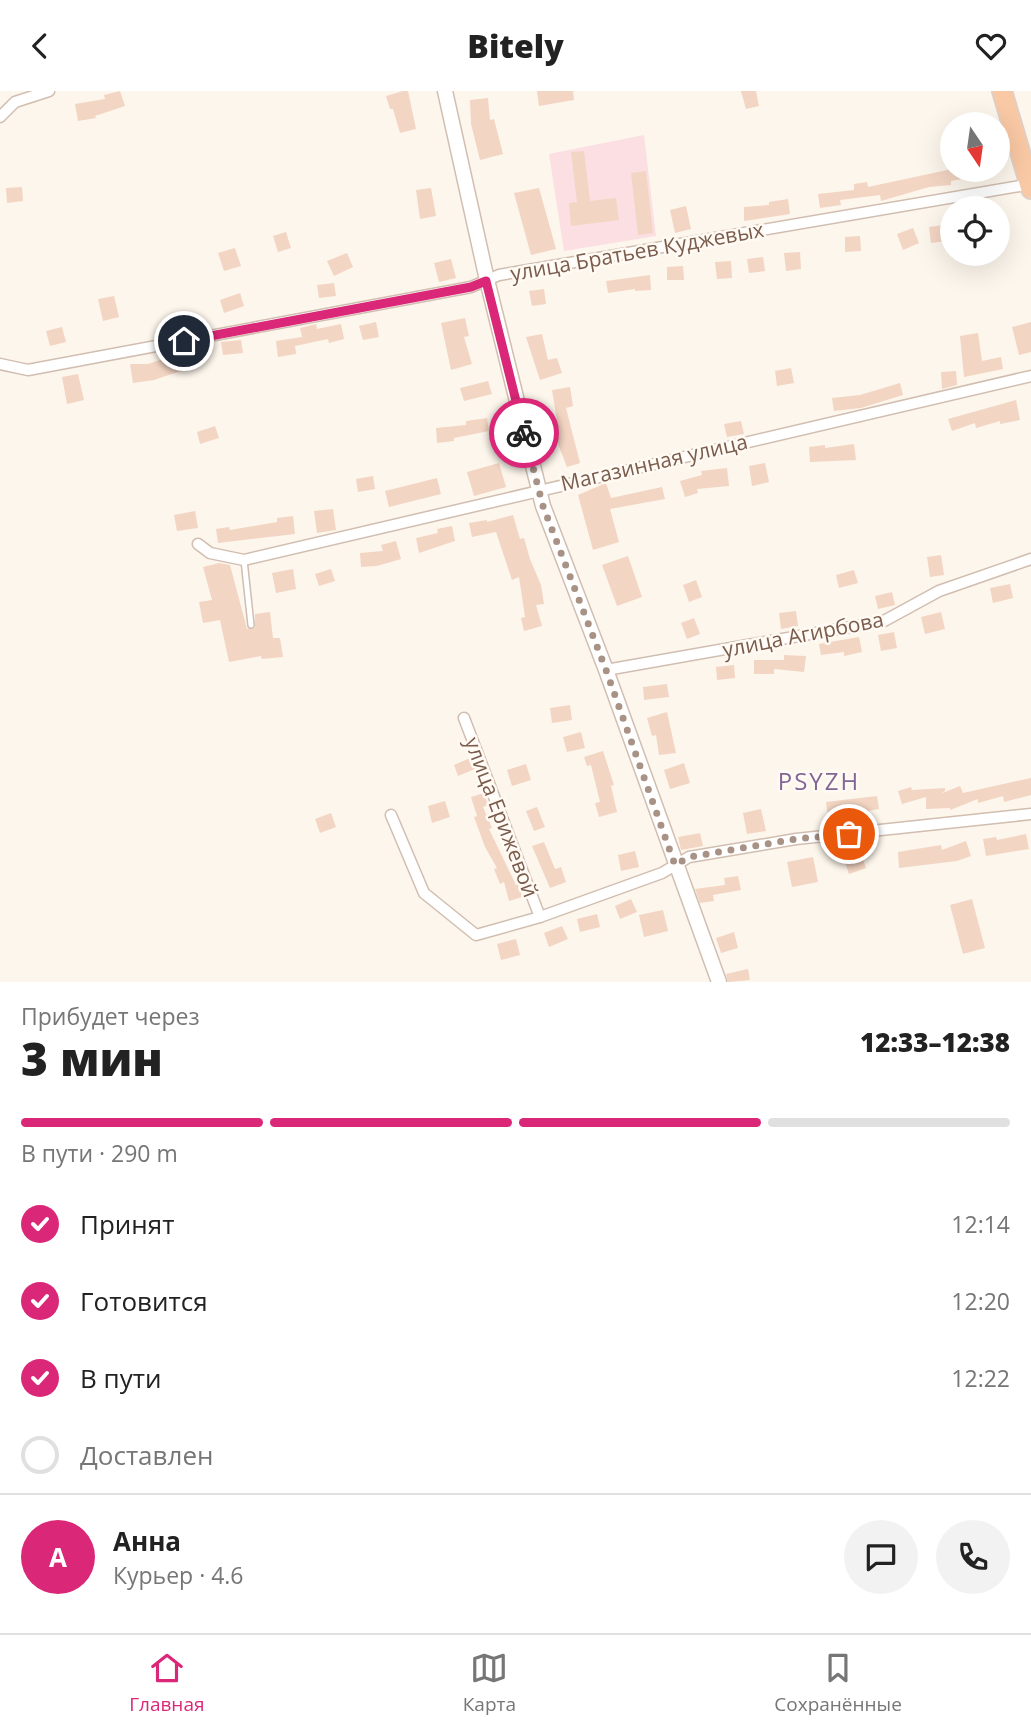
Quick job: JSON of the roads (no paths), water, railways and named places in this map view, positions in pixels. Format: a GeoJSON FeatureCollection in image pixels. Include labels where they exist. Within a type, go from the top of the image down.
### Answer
{"type":"FeatureCollection","features":[{"type":"Feature","properties":{"kind":"highway"},"geometry":{"type":"LineString","coordinates":[[1002,91],[1030,186]]}},
{"type":"Feature","properties":{"kind":"street"},"geometry":{"type":"LineString","coordinates":[[0,117],[15,102],[49,91]]}},
{"type":"Feature","properties":{"kind":"street"},"geometry":{"type":"LineString","coordinates":[[445,91],[486,281],[538,489],[719,982]]}},
{"type":"Feature","properties":{"kind":"street","name":"улица Братьев Куджевых"},"geometry":{"type":"LineString","coordinates":[[0,364],[28,370],[471,287],[499,275],[1030,186]]}},
{"type":"Feature","properties":{"kind":"street","name":"Магазинная улица"},"geometry":{"type":"LineString","coordinates":[[198,544],[210,554],[244,560],[538,489],[1031,376]]}},
{"type":"Feature","properties":{"kind":"street","name":"улица Агирбова"},"geometry":{"type":"LineString","coordinates":[[606,670],[884,621],[939,591],[1031,559]]}},
{"type":"Feature","properties":{"kind":"street","name":"улица Ерижевой"},"geometry":{"type":"LineString","coordinates":[[464,718],[540,917]]}},
{"type":"Feature","properties":{"kind":"street","name":"улица Ерижевой"},"geometry":{"type":"LineString","coordinates":[[391,815],[424,893],[476,935],[540,917],[662,873],[689,857],[796,839],[1031,814]]}},
{"type":"Feature","properties":{"kind":"lane"},"geometry":{"type":"LineString","coordinates":[[244,560],[251,625]]}},
{"type":"Feature","properties":{"kind":"district","name":"PSYZH"},"geometry":{"type":"Point","coordinates":[819,780]}}]}
